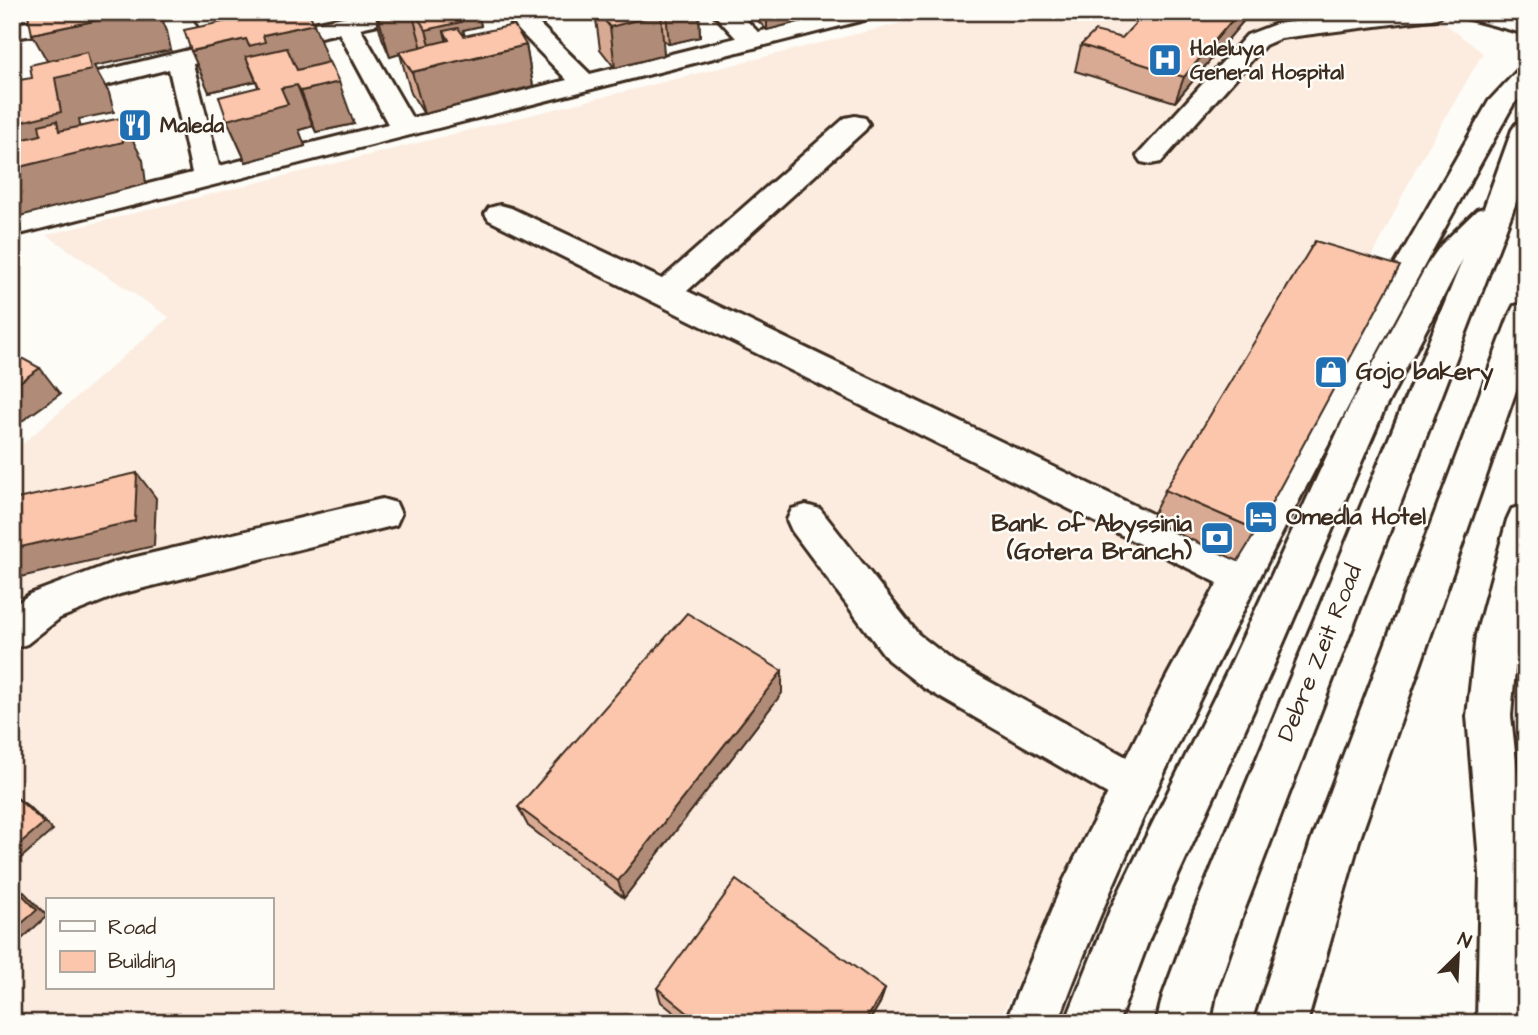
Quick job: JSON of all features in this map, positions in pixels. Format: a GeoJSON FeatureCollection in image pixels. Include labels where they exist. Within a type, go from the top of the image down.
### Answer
{"type":"FeatureCollection","features":[{"type":"Feature","properties":{"kind":"main road"},"geometry":{"type":"LineString","coordinates":[[12,31],[161,12]]}},
{"type":"Feature","properties":{"kind":"main road"},"geometry":{"type":"LineString","coordinates":[[204,12],[224,50]]}},
{"type":"Feature","properties":{"kind":"main road"},"geometry":{"type":"LineString","coordinates":[[12,101],[179,59],[346,24],[375,15],[402,12]]}},
{"type":"Feature","properties":{"kind":"main road"},"geometry":{"type":"LineString","coordinates":[[513,12],[585,83]]}},
{"type":"Feature","properties":{"kind":"main road"},"geometry":{"type":"LineString","coordinates":[[724,12],[753,41]]}},
{"type":"Feature","properties":{"kind":"main road"},"geometry":{"type":"LineString","coordinates":[[12,227],[208,180],[868,12]]}},
{"type":"Feature","properties":{"kind":"main road"},"geometry":{"type":"LineString","coordinates":[[1151,156],[1255,40],[1276,31],[1432,12]]}},
{"type":"Feature","properties":{"kind":"main road"},"geometry":{"type":"LineString","coordinates":[[1470,12],[1526,27]]}},
{"type":"Feature","properties":{"kind":"main road"},"geometry":{"type":"LineString","coordinates":[[346,24],[404,129]]}},
{"type":"Feature","properties":{"kind":"main road"},"geometry":{"type":"LineString","coordinates":[[179,59],[208,180]]}},
{"type":"Feature","properties":{"kind":"main road"},"geometry":{"type":"LineString","coordinates":[[1031,1023],[1055,955],[1134,785],[1240,575],[1466,162],[1502,101],[1526,76]]}},
{"type":"Feature","properties":{"kind":"main road"},"geometry":{"type":"LineString","coordinates":[[667,292],[855,124]]}},
{"type":"Feature","properties":{"kind":"main road","name":"Debre Zeit Road"},"geometry":{"type":"LineString","coordinates":[[1183,1023],[1189,995],[1228,887],[1500,205],[1526,130]]}},
{"type":"Feature","properties":{"kind":"main road"},"geometry":{"type":"LineString","coordinates":[[1091,1023],[1128,928],[1244,683],[1366,410],[1438,272],[1468,235],[1500,205]]}},
{"type":"Feature","properties":{"kind":"main road"},"geometry":{"type":"LineString","coordinates":[[500,214],[667,292],[1072,496],[1240,575]]}},
{"type":"Feature","properties":{"kind":"main road"},"geometry":{"type":"LineString","coordinates":[[1280,1023],[1335,841],[1526,314]]}},
{"type":"Feature","properties":{"kind":"main road"},"geometry":{"type":"LineString","coordinates":[[12,631],[45,606],[115,579],[382,514]]}},
{"type":"Feature","properties":{"kind":"main road"},"geometry":{"type":"LineString","coordinates":[[806,520],[903,647],[939,675],[1134,785]]}},
{"type":"Feature","properties":{"kind":"main road"},"geometry":{"type":"LineString","coordinates":[[1504,1023],[1504,874],[1489,716],[1497,635],[1526,520]]}},
{"type":"Feature","properties":{"kind":"shaded area"},"geometry":{"type":"Polygon","coordinates":[[[945,12],[1430,12],[1483,53],[1415,170],[998,1023],[12,1023],[12,453],[169,317],[46,235],[945,12]]]}},
{"type":"Feature","properties":{"kind":"building"},"geometry":{"type":"Polygon","coordinates":[[[41,12],[136,12],[32,34],[28,15],[41,12]]]}},
{"type":"Feature","properties":{"kind":"building"},"geometry":{"type":"Polygon","coordinates":[[[270,12],[309,12],[314,24],[263,35],[265,42],[249,46],[246,39],[191,51],[184,30],[270,12]]]}},
{"type":"Feature","properties":{"kind":"building"},"geometry":{"type":"Polygon","coordinates":[[[376,12],[395,12],[378,16],[376,12]]]}},
{"type":"Feature","properties":{"kind":"building"},"geometry":{"type":"Polygon","coordinates":[[[414,12],[455,12],[461,22],[426,30],[414,12]]]}},
{"type":"Feature","properties":{"kind":"building"},"geometry":{"type":"Polygon","coordinates":[[[598,12],[658,12],[660,14],[610,27],[598,12]]]}},
{"type":"Feature","properties":{"kind":"building"},"geometry":{"type":"Polygon","coordinates":[[[1146,12],[1239,12],[1184,77],[1081,45],[1095,31],[1122,38],[1146,12]]]}},
{"type":"Feature","properties":{"kind":"building"},"geometry":{"type":"Polygon","coordinates":[[[514,25],[526,45],[412,72],[399,52],[449,40],[444,31],[458,28],[464,36],[514,25]]]}},
{"type":"Feature","properties":{"kind":"building"},"geometry":{"type":"Polygon","coordinates":[[[287,48],[297,70],[329,62],[339,82],[301,91],[297,85],[281,88],[288,104],[227,120],[219,97],[259,87],[246,57],[287,48]]]}},
{"type":"Feature","properties":{"kind":"building"},"geometry":{"type":"Polygon","coordinates":[[[87,52],[91,70],[55,78],[61,112],[17,123],[12,103],[12,77],[13,81],[32,78],[30,65],[87,52]]]}},
{"type":"Feature","properties":{"kind":"building"},"geometry":{"type":"Polygon","coordinates":[[[121,118],[123,142],[12,169],[12,142],[41,135],[39,125],[57,121],[59,131],[121,118]]]}},
{"type":"Feature","properties":{"kind":"building"},"geometry":{"type":"Polygon","coordinates":[[[1315,241],[1400,266],[1257,530],[1165,490],[1315,241]]]}},
{"type":"Feature","properties":{"kind":"building"},"geometry":{"type":"Polygon","coordinates":[[[12,353],[40,368],[12,387],[12,353]]]}},
{"type":"Feature","properties":{"kind":"building"},"geometry":{"type":"Polygon","coordinates":[[[137,473],[135,521],[12,549],[12,500],[137,473]]]}},
{"type":"Feature","properties":{"kind":"building"},"geometry":{"type":"Polygon","coordinates":[[[687,613],[782,671],[618,881],[518,807],[687,613]]]}},
{"type":"Feature","properties":{"kind":"building"},"geometry":{"type":"Polygon","coordinates":[[[17,798],[44,823],[12,850],[12,802],[17,798]]]}},
{"type":"Feature","properties":{"kind":"building"},"geometry":{"type":"Polygon","coordinates":[[[736,880],[885,989],[864,1023],[700,1023],[657,988],[736,880]]]}},
{"type":"Feature","properties":{"kind":"building"},"geometry":{"type":"Polygon","coordinates":[[[12,884],[37,910],[12,932],[12,884]]]}},
{"type":"Feature","properties":{"kind":"place","name":"Haleluya General Hospital"},"geometry":{"type":"Point","coordinates":[1165,60]}},
{"type":"Feature","properties":{"kind":"place","name":"Maleda"},"geometry":{"type":"Point","coordinates":[135,125]}},
{"type":"Feature","properties":{"kind":"place","name":"Gojo bakery"},"geometry":{"type":"Point","coordinates":[1331,372]}},
{"type":"Feature","properties":{"kind":"place","name":"Omedla Hotel"},"geometry":{"type":"Point","coordinates":[1261,517]}},
{"type":"Feature","properties":{"kind":"place","name":"Bank of Abyssinia (Gotera Branch)"},"geometry":{"type":"Point","coordinates":[1217,538]}}]}
